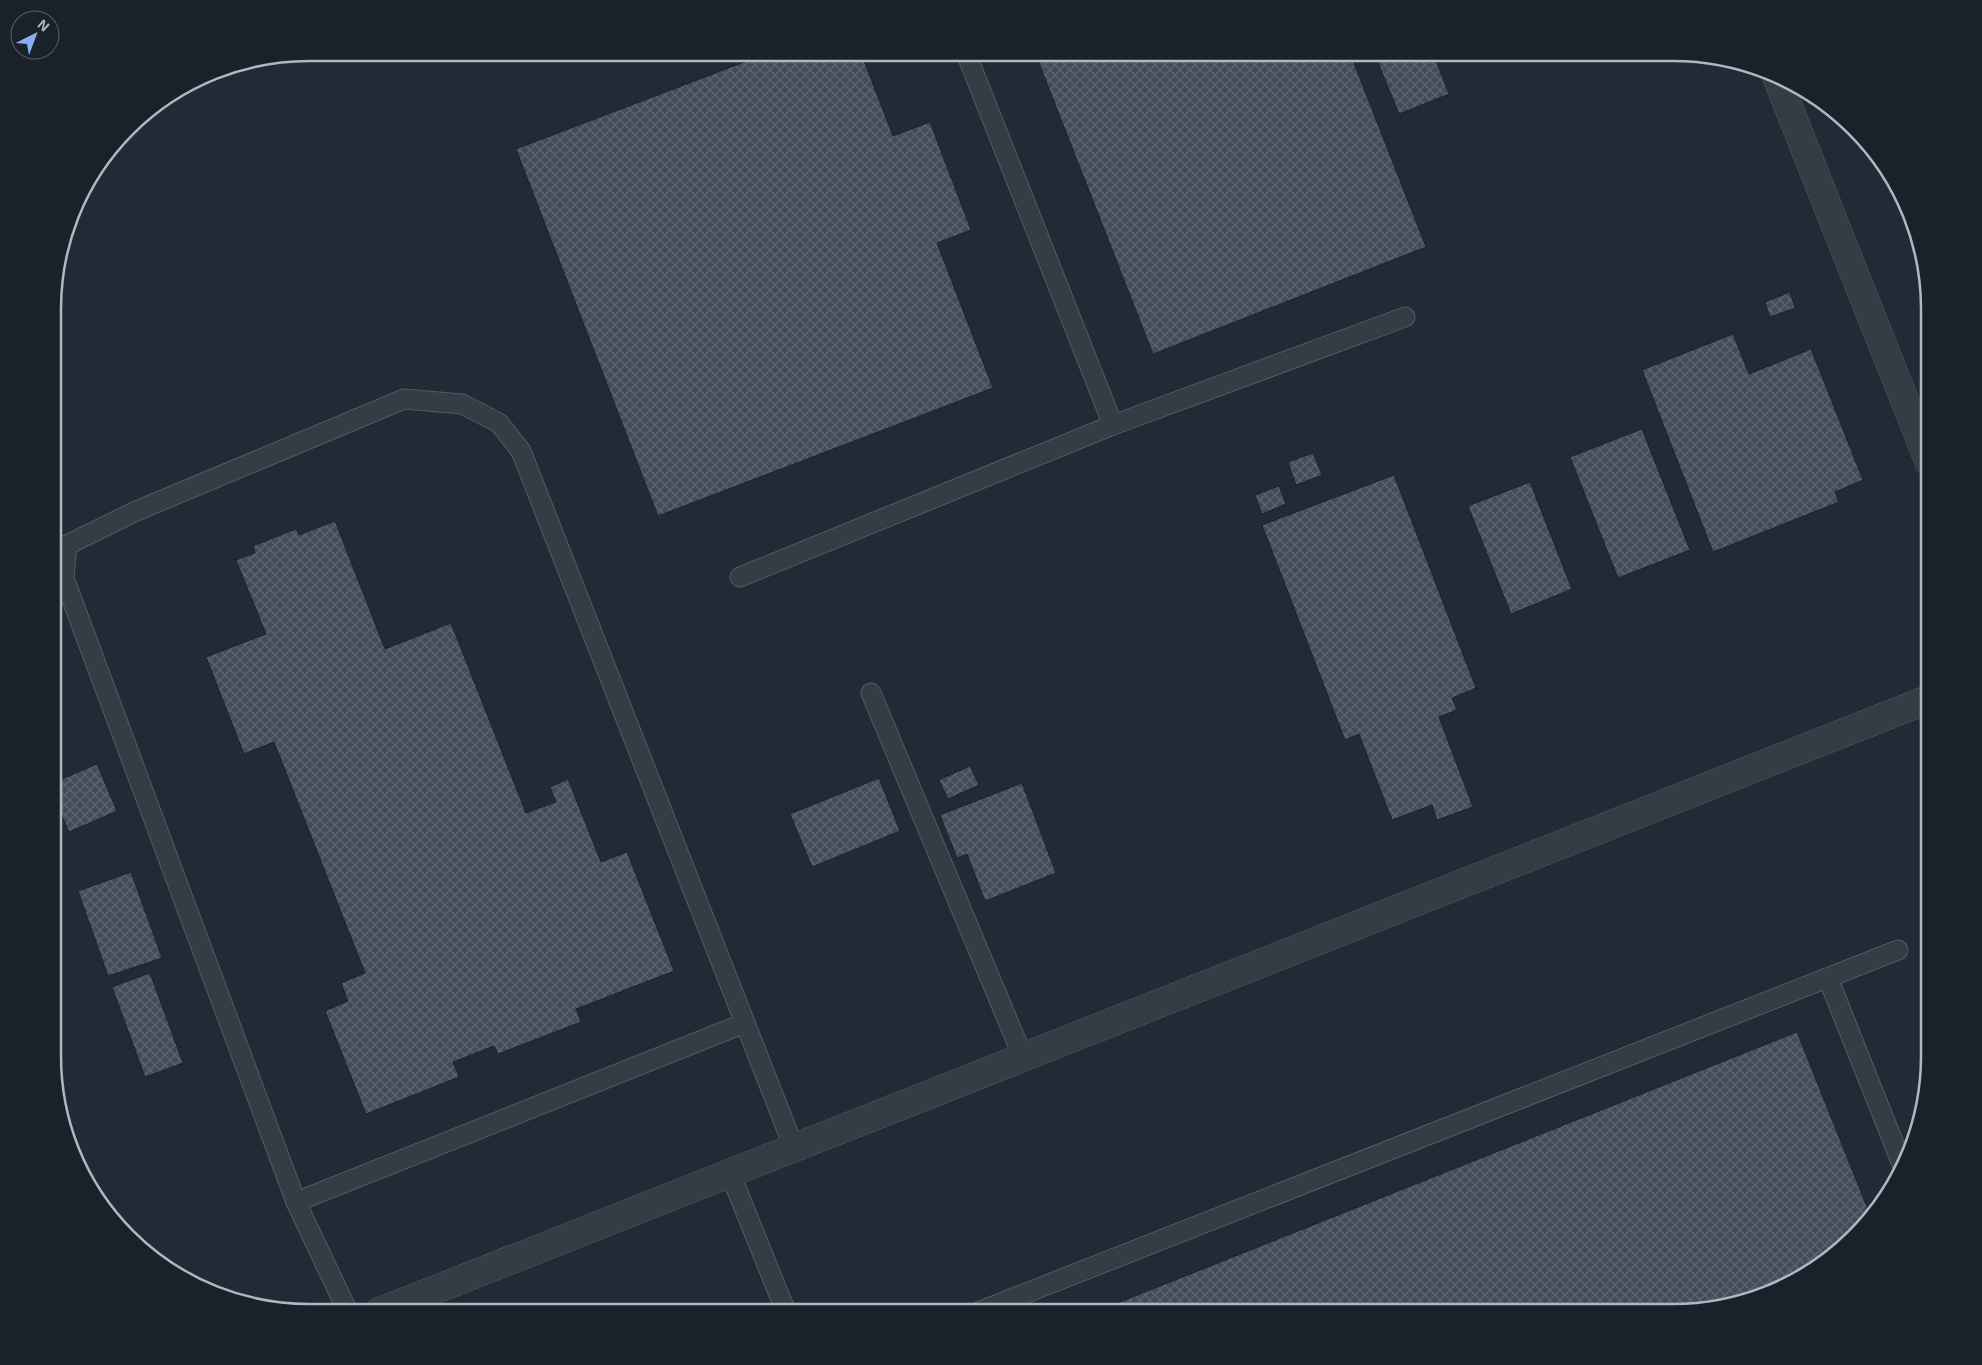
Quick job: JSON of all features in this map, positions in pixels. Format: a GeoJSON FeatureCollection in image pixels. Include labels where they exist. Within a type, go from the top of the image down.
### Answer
{"type":"FeatureCollection","features":[{"type":"Feature","properties":{"kind":"street"},"geometry":{"type":"LineString","coordinates":[[1780,86],[1921,442]]}},
{"type":"Feature","properties":{"kind":"street"},"geometry":{"type":"LineString","coordinates":[[399,1304],[1921,702]]}},
{"type":"Feature","properties":{"kind":"lane"},"geometry":{"type":"LineString","coordinates":[[969,61],[1113,425]]}},
{"type":"Feature","properties":{"kind":"lane"},"geometry":{"type":"LineString","coordinates":[[740,577],[1113,425],[1405,317]]}},
{"type":"Feature","properties":{"kind":"lane"},"geometry":{"type":"LineString","coordinates":[[344,1304],[296,1202],[64,578],[67,545],[134,512],[404,399],[462,404],[499,423],[522,451],[794,1148]]}},
{"type":"Feature","properties":{"kind":"lane"},"geometry":{"type":"LineString","coordinates":[[871,693],[1023,1057]]}},
{"type":"Feature","properties":{"kind":"lane"},"geometry":{"type":"LineString","coordinates":[[998,1304],[1898,950]]}},
{"type":"Feature","properties":{"kind":"lane"},"geometry":{"type":"LineString","coordinates":[[1828,978],[1899,1156]]}},
{"type":"Feature","properties":{"kind":"lane"},"geometry":{"type":"LineString","coordinates":[[296,1202],[745,1023]]}},
{"type":"Feature","properties":{"kind":"lane"},"geometry":{"type":"LineString","coordinates":[[730,1173],[783,1304]]}},
{"type":"Feature","properties":{"kind":"building"},"geometry":{"type":"Polygon","coordinates":[[[747,61],[864,61],[893,136],[930,122],[971,230],[937,243],[993,388],[658,516],[516,149],[747,61]]]}},
{"type":"Feature","properties":{"kind":"building"},"geometry":{"type":"Polygon","coordinates":[[[1038,61],[1353,61],[1426,247],[1153,354],[1038,61]]]}},
{"type":"Feature","properties":{"kind":"building"},"geometry":{"type":"Polygon","coordinates":[[[1377,61],[1436,61],[1449,94],[1399,114],[1377,61]]]}},
{"type":"Feature","properties":{"kind":"building"},"geometry":{"type":"Polygon","coordinates":[[[1790,292],[1795,308],[1770,317],[1765,302],[1790,292]]]}},
{"type":"Feature","properties":{"kind":"building"},"geometry":{"type":"Polygon","coordinates":[[[1733,334],[1749,374],[1811,349],[1863,480],[1835,492],[1839,502],[1713,552],[1642,370],[1733,334]]]}},
{"type":"Feature","properties":{"kind":"building"},"geometry":{"type":"Polygon","coordinates":[[[1642,429],[1690,550],[1618,578],[1570,457],[1642,429]]]}},
{"type":"Feature","properties":{"kind":"building"},"geometry":{"type":"Polygon","coordinates":[[[1313,453],[1322,475],[1296,485],[1288,462],[1313,453]]]}},
{"type":"Feature","properties":{"kind":"building"},"geometry":{"type":"Polygon","coordinates":[[[1394,475],[1476,688],[1452,698],[1457,710],[1439,717],[1473,807],[1437,820],[1432,805],[1392,820],[1359,734],[1345,740],[1262,525],[1394,475]]]}},
{"type":"Feature","properties":{"kind":"building"},"geometry":{"type":"Polygon","coordinates":[[[1530,482],[1572,589],[1511,614],[1468,506],[1530,482]]]}},
{"type":"Feature","properties":{"kind":"building"},"geometry":{"type":"Polygon","coordinates":[[[1279,486],[1286,504],[1262,514],[1255,495],[1279,486]]]}},
{"type":"Feature","properties":{"kind":"building"},"geometry":{"type":"Polygon","coordinates":[[[335,521],[385,649],[451,623],[526,813],[556,802],[550,787],[568,779],[601,862],[627,852],[674,971],[576,1009],[581,1022],[498,1054],[494,1046],[453,1062],[459,1077],[366,1114],[325,1011],[348,1001],[341,983],[365,973],[274,742],[244,754],[206,657],[266,634],[236,560],[255,553],[253,546],[296,529],[299,535],[335,521]]]}},
{"type":"Feature","properties":{"kind":"building"},"geometry":{"type":"Polygon","coordinates":[[[97,764],[117,811],[69,832],[61,814],[61,779],[97,764]]]}},
{"type":"Feature","properties":{"kind":"building"},"geometry":{"type":"Polygon","coordinates":[[[970,766],[979,785],[948,799],[939,780],[970,766]]]}},
{"type":"Feature","properties":{"kind":"building"},"geometry":{"type":"Polygon","coordinates":[[[879,778],[900,831],[812,867],[790,814],[879,778]]]}},
{"type":"Feature","properties":{"kind":"building"},"geometry":{"type":"Polygon","coordinates":[[[1022,783],[1056,873],[985,901],[967,854],[957,858],[940,815],[1022,783]]]}},
{"type":"Feature","properties":{"kind":"building"},"geometry":{"type":"Polygon","coordinates":[[[131,872],[162,958],[108,976],[78,891],[131,872]]]}},
{"type":"Feature","properties":{"kind":"building"},"geometry":{"type":"Polygon","coordinates":[[[150,973],[183,1063],[145,1077],[112,987],[150,973]]]}},
{"type":"Feature","properties":{"kind":"building"},"geometry":{"type":"Polygon","coordinates":[[[1797,1032],[1868,1209],[1848,1231],[1810,1262],[1782,1278],[1752,1291],[1705,1302],[1672,1304],[1115,1304],[1797,1032]]]}}]}
